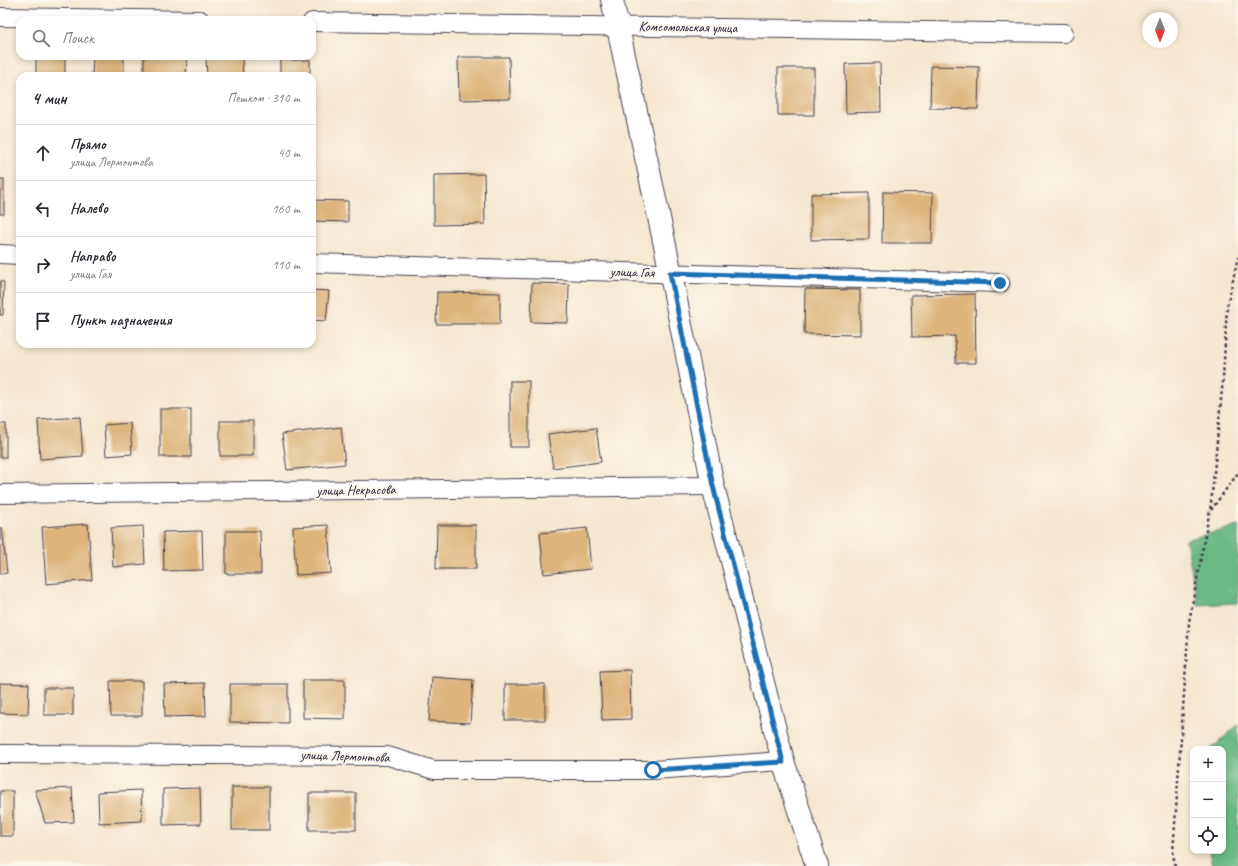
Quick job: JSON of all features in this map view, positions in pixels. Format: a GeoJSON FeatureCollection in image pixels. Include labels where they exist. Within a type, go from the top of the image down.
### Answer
{"type":"FeatureCollection","features":[{"type":"Feature","properties":{"kind":"street"},"geometry":{"type":"LineString","coordinates":[[612,0],[670,273],[713,486],[783,762],[817,866]]}},
{"type":"Feature","properties":{"kind":"street"},"geometry":{"type":"LineString","coordinates":[[0,17],[16,17]]}},
{"type":"Feature","properties":{"kind":"street","name":"Комсомольская улица"},"geometry":{"type":"LineString","coordinates":[[316,22],[1064,32]]}},
{"type":"Feature","properties":{"kind":"street"},"geometry":{"type":"LineString","coordinates":[[0,254],[16,255]]}},
{"type":"Feature","properties":{"kind":"street","name":"улица Гая"},"geometry":{"type":"LineString","coordinates":[[316,263],[1000,283]]}},
{"type":"Feature","properties":{"kind":"street","name":"улица Некрасова"},"geometry":{"type":"LineString","coordinates":[[0,494],[713,486]]}},
{"type":"Feature","properties":{"kind":"street","name":"улица Лермонтова"},"geometry":{"type":"LineString","coordinates":[[0,754],[388,756],[434,770],[653,770],[783,762]]}},
{"type":"Feature","properties":{"kind":"path"},"geometry":{"type":"LineString","coordinates":[[1175,866],[1173,853],[1189,622],[1210,512],[1223,379],[1227,307],[1238,257]]}},
{"type":"Feature","properties":{"kind":"path"},"geometry":{"type":"LineString","coordinates":[[1210,512],[1238,473]]}},
{"type":"Feature","properties":{"kind":"green space"},"geometry":{"type":"Polygon","coordinates":[[[1238,526],[1238,603],[1198,605],[1186,540],[1238,526]]]}},
{"type":"Feature","properties":{"kind":"green space"},"geometry":{"type":"Polygon","coordinates":[[[1238,725],[1238,866],[1212,866],[1210,854],[1226,854],[1226,746],[1214,746],[1238,725]]]}},
{"type":"Feature","properties":{"kind":"building"},"geometry":{"type":"Polygon","coordinates":[[[458,57],[509,57],[510,99],[459,100],[458,57]]]}},
{"type":"Feature","properties":{"kind":"building"},"geometry":{"type":"Polygon","coordinates":[[[36,60],[65,60],[65,72],[36,72],[36,60]]]}},
{"type":"Feature","properties":{"kind":"building"},"geometry":{"type":"Polygon","coordinates":[[[93,60],[124,60],[124,72],[92,72],[93,60]]]}},
{"type":"Feature","properties":{"kind":"building"},"geometry":{"type":"Polygon","coordinates":[[[144,60],[187,60],[186,72],[144,72],[144,60]]]}},
{"type":"Feature","properties":{"kind":"building"},"geometry":{"type":"Polygon","coordinates":[[[206,60],[242,60],[243,72],[207,72],[206,60]]]}},
{"type":"Feature","properties":{"kind":"building"},"geometry":{"type":"Polygon","coordinates":[[[280,60],[310,60],[310,72],[280,72],[280,60]]]}},
{"type":"Feature","properties":{"kind":"building"},"geometry":{"type":"Polygon","coordinates":[[[880,63],[881,112],[846,113],[845,64],[880,63]]]}},
{"type":"Feature","properties":{"kind":"building"},"geometry":{"type":"Polygon","coordinates":[[[931,66],[979,67],[978,109],[930,108],[931,66]]]}},
{"type":"Feature","properties":{"kind":"building"},"geometry":{"type":"Polygon","coordinates":[[[778,68],[814,68],[814,115],[778,115],[778,68]]]}},
{"type":"Feature","properties":{"kind":"building"},"geometry":{"type":"Polygon","coordinates":[[[484,174],[485,224],[434,225],[434,175],[484,174]]]}},
{"type":"Feature","properties":{"kind":"building"},"geometry":{"type":"Polygon","coordinates":[[[0,179],[4,179],[4,214],[0,214],[0,179]]]}},
{"type":"Feature","properties":{"kind":"building"},"geometry":{"type":"Polygon","coordinates":[[[883,192],[933,193],[932,243],[882,243],[883,192]]]}},
{"type":"Feature","properties":{"kind":"building"},"geometry":{"type":"Polygon","coordinates":[[[869,193],[869,239],[811,240],[811,194],[869,193]]]}},
{"type":"Feature","properties":{"kind":"building"},"geometry":{"type":"Polygon","coordinates":[[[316,200],[348,201],[348,222],[316,221],[316,200]]]}},
{"type":"Feature","properties":{"kind":"building"},"geometry":{"type":"Polygon","coordinates":[[[0,281],[4,282],[3,315],[0,315],[0,281]]]}},
{"type":"Feature","properties":{"kind":"building"},"geometry":{"type":"Polygon","coordinates":[[[532,283],[569,284],[568,323],[531,322],[532,283]]]}},
{"type":"Feature","properties":{"kind":"building"},"geometry":{"type":"Polygon","coordinates":[[[805,289],[860,290],[860,335],[804,334],[805,289]]]}},
{"type":"Feature","properties":{"kind":"building"},"geometry":{"type":"Polygon","coordinates":[[[316,290],[329,291],[326,321],[316,320],[316,290]]]}},
{"type":"Feature","properties":{"kind":"building"},"geometry":{"type":"Polygon","coordinates":[[[437,292],[500,293],[500,324],[436,324],[437,292]]]}},
{"type":"Feature","properties":{"kind":"building"},"geometry":{"type":"Polygon","coordinates":[[[975,294],[976,363],[956,363],[955,336],[912,337],[911,295],[975,294]]]}},
{"type":"Feature","properties":{"kind":"building"},"geometry":{"type":"Polygon","coordinates":[[[510,381],[529,381],[529,447],[510,447],[510,381]]]}},
{"type":"Feature","properties":{"kind":"building"},"geometry":{"type":"Polygon","coordinates":[[[160,409],[191,409],[191,457],[160,457],[160,409]]]}},
{"type":"Feature","properties":{"kind":"building"},"geometry":{"type":"Polygon","coordinates":[[[80,417],[83,456],[40,459],[38,420],[80,417]]]}},
{"type":"Feature","properties":{"kind":"building"},"geometry":{"type":"Polygon","coordinates":[[[220,421],[253,421],[253,456],[220,456],[220,421]]]}},
{"type":"Feature","properties":{"kind":"building"},"geometry":{"type":"Polygon","coordinates":[[[130,423],[132,454],[106,456],[104,425],[130,423]]]}},
{"type":"Feature","properties":{"kind":"building"},"geometry":{"type":"Polygon","coordinates":[[[0,424],[6,424],[6,457],[0,457],[0,424]]]}},
{"type":"Feature","properties":{"kind":"building"},"geometry":{"type":"Polygon","coordinates":[[[341,427],[345,464],[287,470],[282,434],[341,427]]]}},
{"type":"Feature","properties":{"kind":"building"},"geometry":{"type":"Polygon","coordinates":[[[596,428],[601,462],[553,468],[548,434],[596,428]]]}},
{"type":"Feature","properties":{"kind":"building"},"geometry":{"type":"Polygon","coordinates":[[[88,524],[92,580],[46,584],[42,527],[88,524]]]}},
{"type":"Feature","properties":{"kind":"building"},"geometry":{"type":"Polygon","coordinates":[[[328,525],[331,573],[296,575],[293,527],[328,525]]]}},
{"type":"Feature","properties":{"kind":"building"},"geometry":{"type":"Polygon","coordinates":[[[437,525],[476,525],[476,569],[436,569],[437,525]]]}},
{"type":"Feature","properties":{"kind":"building"},"geometry":{"type":"Polygon","coordinates":[[[143,526],[145,564],[113,567],[111,528],[143,526]]]}},
{"type":"Feature","properties":{"kind":"building"},"geometry":{"type":"Polygon","coordinates":[[[2,527],[7,573],[0,574],[0,528],[2,527]]]}},
{"type":"Feature","properties":{"kind":"building"},"geometry":{"type":"Polygon","coordinates":[[[587,528],[591,569],[544,574],[540,533],[587,528]]]}},
{"type":"Feature","properties":{"kind":"building"},"geometry":{"type":"Polygon","coordinates":[[[202,531],[203,570],[164,571],[163,532],[202,531]]]}},
{"type":"Feature","properties":{"kind":"building"},"geometry":{"type":"Polygon","coordinates":[[[226,531],[260,531],[261,574],[226,574],[226,531]]]}},
{"type":"Feature","properties":{"kind":"building"},"geometry":{"type":"Polygon","coordinates":[[[630,670],[631,719],[602,720],[600,671],[630,670]]]}},
{"type":"Feature","properties":{"kind":"building"},"geometry":{"type":"Polygon","coordinates":[[[432,677],[473,680],[470,723],[429,721],[432,677]]]}},
{"type":"Feature","properties":{"kind":"building"},"geometry":{"type":"Polygon","coordinates":[[[303,680],[345,680],[345,719],[303,718],[303,680]]]}},
{"type":"Feature","properties":{"kind":"building"},"geometry":{"type":"Polygon","coordinates":[[[110,681],[142,681],[142,716],[111,716],[110,681]]]}},
{"type":"Feature","properties":{"kind":"building"},"geometry":{"type":"Polygon","coordinates":[[[0,683],[29,684],[28,714],[0,713],[0,683]]]}},
{"type":"Feature","properties":{"kind":"building"},"geometry":{"type":"Polygon","coordinates":[[[205,683],[206,716],[165,717],[164,684],[205,683]]]}},
{"type":"Feature","properties":{"kind":"building"},"geometry":{"type":"Polygon","coordinates":[[[230,684],[288,684],[288,723],[230,722],[230,684]]]}},
{"type":"Feature","properties":{"kind":"building"},"geometry":{"type":"Polygon","coordinates":[[[505,684],[545,684],[545,720],[505,720],[505,684]]]}},
{"type":"Feature","properties":{"kind":"building"},"geometry":{"type":"Polygon","coordinates":[[[44,688],[73,688],[73,715],[44,715],[44,688]]]}},
{"type":"Feature","properties":{"kind":"building"},"geometry":{"type":"Polygon","coordinates":[[[232,787],[269,787],[269,830],[232,830],[232,787]]]}},
{"type":"Feature","properties":{"kind":"building"},"geometry":{"type":"Polygon","coordinates":[[[72,788],[74,822],[45,823],[35,790],[72,788]]]}},
{"type":"Feature","properties":{"kind":"building"},"geometry":{"type":"Polygon","coordinates":[[[200,788],[201,824],[163,825],[163,789],[200,788]]]}},
{"type":"Feature","properties":{"kind":"building"},"geometry":{"type":"Polygon","coordinates":[[[141,790],[142,821],[99,823],[98,792],[141,790]]]}},
{"type":"Feature","properties":{"kind":"building"},"geometry":{"type":"Polygon","coordinates":[[[0,791],[13,791],[13,836],[0,836],[0,791]]]}},
{"type":"Feature","properties":{"kind":"building"},"geometry":{"type":"Polygon","coordinates":[[[309,793],[356,793],[356,830],[309,830],[309,793]]]}},
{"type":"Feature","properties":{"kind":"route"},"geometry":{"type":"LineString","coordinates":[[653,770],[783,762],[713,486],[670,273],[1000,283]]}}]}
